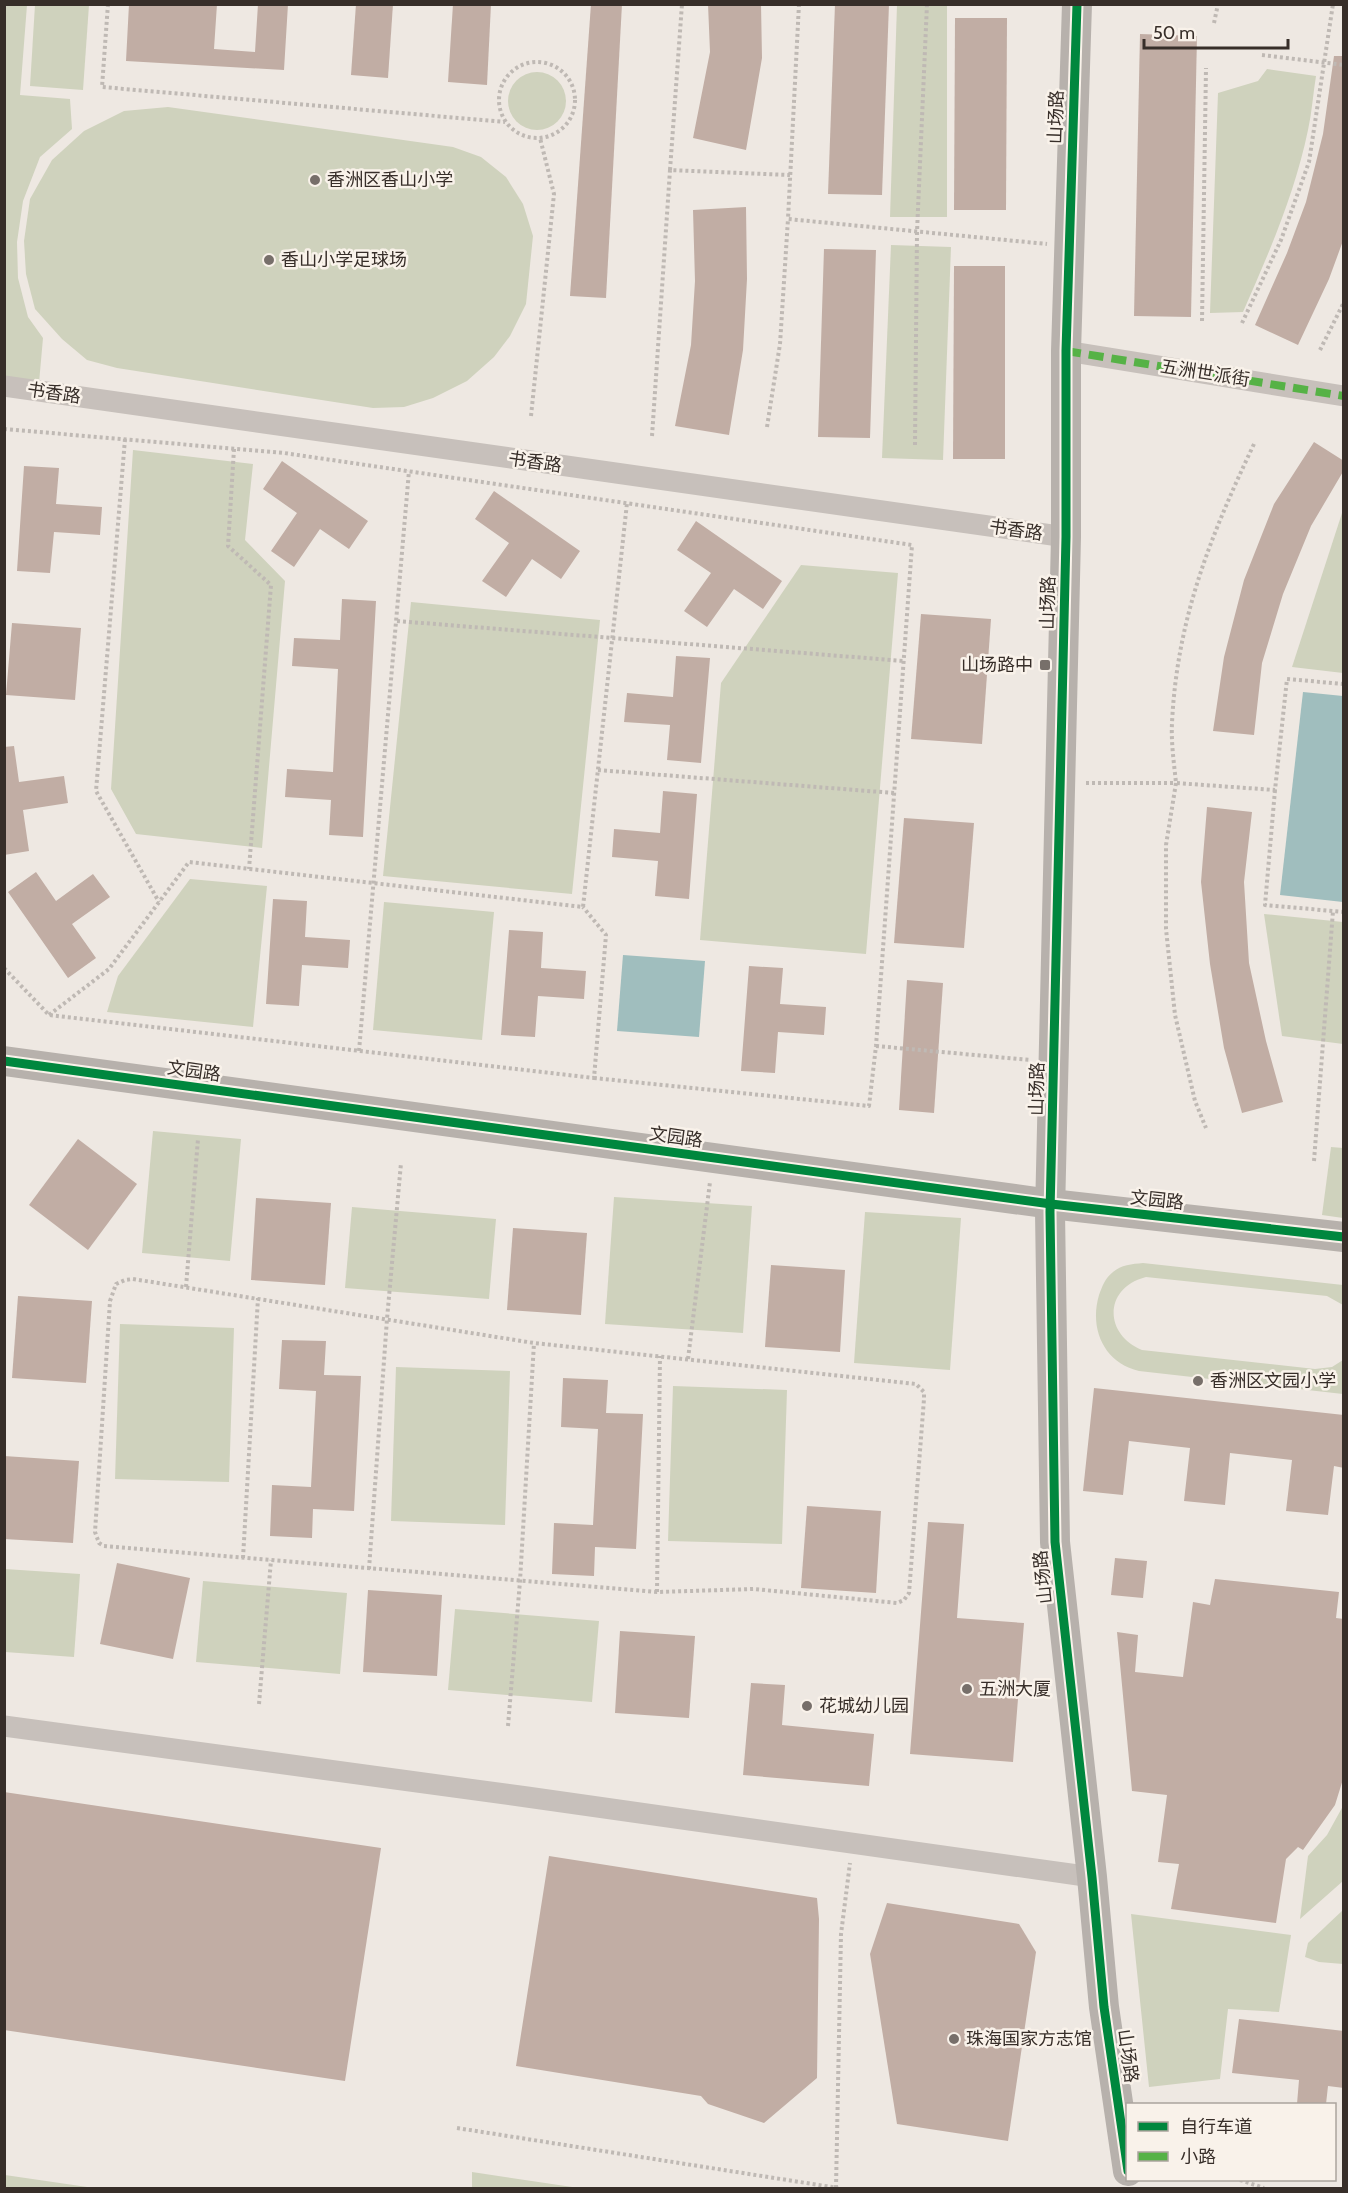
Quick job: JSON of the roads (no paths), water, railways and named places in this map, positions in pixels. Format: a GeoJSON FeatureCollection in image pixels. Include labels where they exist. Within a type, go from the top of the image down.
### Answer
{"type":"FeatureCollection","features":[{"type":"Feature","properties":{"kind":"street","name":"山场路"},"geometry":{"type":"LineString","coordinates":[[1077,4],[1066,351],[1066,537],[1051,1204],[1056,1542],[1104,2007],[1126,2157]]}},
{"type":"Feature","properties":{"kind":"street","name":"五洲世派街"},"geometry":{"type":"LineString","coordinates":[[1066,351],[1344,396]]}},
{"type":"Feature","properties":{"kind":"street","name":"书香路"},"geometry":{"type":"LineString","coordinates":[[4,386],[1066,537]]}},
{"type":"Feature","properties":{"kind":"street","name":"文园路"},"geometry":{"type":"LineString","coordinates":[[4,1061],[1051,1204],[1344,1237]]}},
{"type":"Feature","properties":{"kind":"street"},"geometry":{"type":"LineString","coordinates":[[4,1726],[1092,1877]]}},
{"type":"Feature","properties":{"kind":"water"},"geometry":{"type":"Polygon","coordinates":[[[1303,692],[1343,696],[1343,902],[1280,895],[1303,692]]]}},
{"type":"Feature","properties":{"kind":"water"},"geometry":{"type":"Polygon","coordinates":[[[623,955],[705,961],[699,1037],[617,1031],[623,955]]]}},
{"type":"Feature","properties":{"kind":"place","name":"香洲区香山小学"},"geometry":{"type":"Point","coordinates":[315,180]}},
{"type":"Feature","properties":{"kind":"place","name":"香山小学足球场"},"geometry":{"type":"Point","coordinates":[269,260]}},
{"type":"Feature","properties":{"kind":"place","name":"山场路中"},"geometry":{"type":"Point","coordinates":[1045,665]}},
{"type":"Feature","properties":{"kind":"place","name":"香洲区文园小学"},"geometry":{"type":"Point","coordinates":[1198,1381]}},
{"type":"Feature","properties":{"kind":"place","name":"五洲大厦"},"geometry":{"type":"Point","coordinates":[967,1689]}},
{"type":"Feature","properties":{"kind":"place","name":"花城幼儿园"},"geometry":{"type":"Point","coordinates":[807,1706]}},
{"type":"Feature","properties":{"kind":"place","name":"珠海国家方志馆"},"geometry":{"type":"Point","coordinates":[954,2039]}}]}
